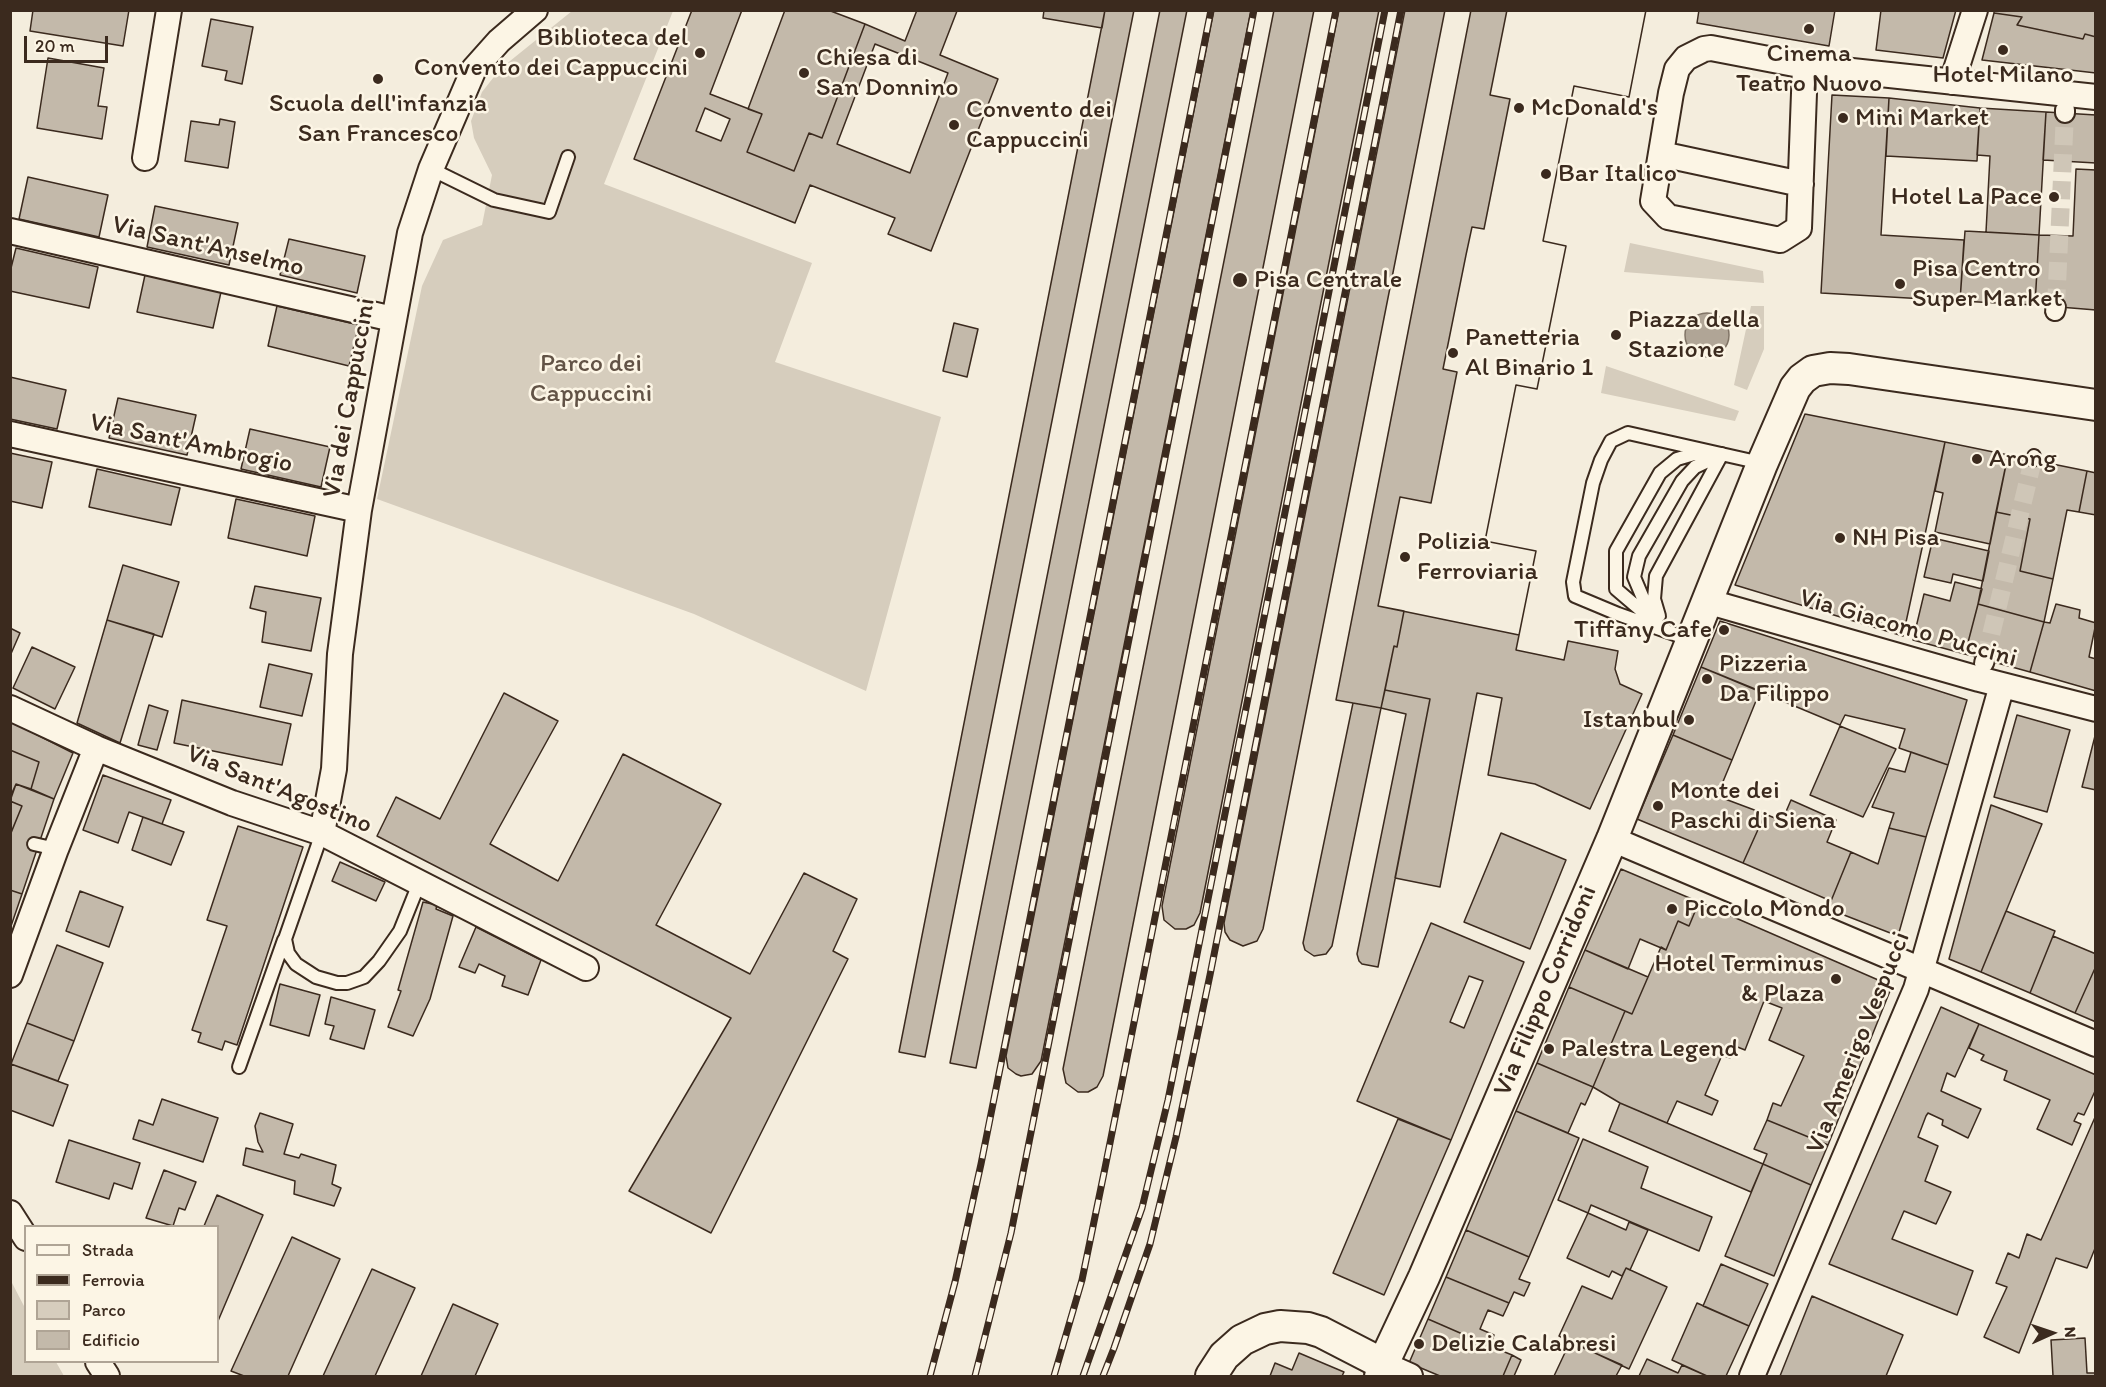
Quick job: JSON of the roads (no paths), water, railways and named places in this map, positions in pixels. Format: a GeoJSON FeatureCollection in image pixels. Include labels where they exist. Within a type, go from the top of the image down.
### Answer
{"type":"FeatureCollection","features":[{"type":"Feature","properties":{"kind":"street"},"geometry":{"type":"LineString","coordinates":[[145,158],[170,10]]}},
{"type":"Feature","properties":{"kind":"street","name":"Via dei Cappuccini"},"geometry":{"type":"LineString","coordinates":[[322,833],[334,769],[340,654],[359,510],[410,233],[430,169],[474,69],[499,41],[535,10]]}},
{"type":"Feature","properties":{"kind":"street"},"geometry":{"type":"LineString","coordinates":[[1952,82],[1974,10]]}},
{"type":"Feature","properties":{"kind":"street"},"geometry":{"type":"LineString","coordinates":[[1805,66],[1799,228],[1780,240],[1668,218],[1653,201],[1677,69],[1686,58],[1694,53],[1711,48],[1805,66],[2096,97]]}},
{"type":"Feature","properties":{"kind":"street"},"geometry":{"type":"LineString","coordinates":[[1661,154],[1801,184]]}},
{"type":"Feature","properties":{"kind":"street","name":"Via Sant'Anselmo"},"geometry":{"type":"LineString","coordinates":[[10,231],[393,319]]}},
{"type":"Feature","properties":{"kind":"street"},"geometry":{"type":"LineString","coordinates":[[1706,601],[1795,388],[1813,371],[1849,369],[2096,405]]}},
{"type":"Feature","properties":{"kind":"street","name":"Via Sant'Ambrogio"},"geometry":{"type":"LineString","coordinates":[[10,434],[359,510]]}},
{"type":"Feature","properties":{"kind":"street","name":"Via Filippo Corridoni"},"geometry":{"type":"LineString","coordinates":[[1380,1370],[1424,1277],[1612,839],[1706,601]]}},
{"type":"Feature","properties":{"kind":"street","name":"Via Giacomo Puccini"},"geometry":{"type":"LineString","coordinates":[[1706,601],[2002,686],[2096,710]]}},
{"type":"Feature","properties":{"kind":"street","name":"Via Amerigo Vespucci"},"geometry":{"type":"LineString","coordinates":[[1752,1377],[1916,989],[2002,686]]}},
{"type":"Feature","properties":{"kind":"street","name":"Via Sant'Agostino"},"geometry":{"type":"LineString","coordinates":[[10,708],[96,748],[232,803],[322,833],[420,881],[586,968]]}},
{"type":"Feature","properties":{"kind":"street"},"geometry":{"type":"LineString","coordinates":[[10,975],[45,846],[96,748]]}},
{"type":"Feature","properties":{"kind":"street"},"geometry":{"type":"LineString","coordinates":[[1612,839],[2096,1044]]}},
{"type":"Feature","properties":{"kind":"street"},"geometry":{"type":"LineString","coordinates":[[10,1213],[24,1235]]}},
{"type":"Feature","properties":{"kind":"street"},"geometry":{"type":"LineString","coordinates":[[1211,1377],[1224,1356],[1242,1340],[1265,1329],[1280,1326],[1301,1327],[1321,1332],[1335,1338],[1380,1370],[1410,1377]]}},
{"type":"Feature","properties":{"kind":"street"},"geometry":{"type":"LineString","coordinates":[[99,1363],[107,1377]]}},
{"type":"Feature","properties":{"kind":"lane"},"geometry":{"type":"LineString","coordinates":[[430,169],[494,200],[549,212],[568,158]]}},
{"type":"Feature","properties":{"kind":"lane"},"geometry":{"type":"LineString","coordinates":[[1691,640],[1575,596],[1573,582],[1598,468],[1611,441],[1628,433],[1762,464]]}},
{"type":"Feature","properties":{"kind":"lane"},"geometry":{"type":"LineString","coordinates":[[1662,629],[1616,589],[1616,551],[1660,473],[1677,459],[1694,454],[1722,454]]}},
{"type":"Feature","properties":{"kind":"lane"},"geometry":{"type":"LineString","coordinates":[[1662,629],[1654,599],[1656,576],[1722,454]]}},
{"type":"Feature","properties":{"kind":"lane"},"geometry":{"type":"LineString","coordinates":[[1662,629],[1645,603],[1634,577],[1639,556],[1682,481],[1695,467],[1722,454]]}},
{"type":"Feature","properties":{"kind":"lane"},"geometry":{"type":"LineString","coordinates":[[239,1067],[322,833]]}},
{"type":"Feature","properties":{"kind":"lane"},"geometry":{"type":"LineString","coordinates":[[285,939],[288,953],[304,970],[316,977],[337,983],[355,981],[364,977],[379,961],[400,931],[420,881]]}},
{"type":"Feature","properties":{"kind":"tunnel"},"geometry":{"type":"LineString","coordinates":[[2056,307],[2065,113]]}},
{"type":"Feature","properties":{"kind":"tunnel"},"geometry":{"type":"LineString","coordinates":[[1985,660],[2033,460]]}},
{"type":"Feature","properties":{"kind":"railway"},"geometry":{"type":"LineString","coordinates":[[930,1376],[955,1282],[981,1164],[1211,10]]}},
{"type":"Feature","properties":{"kind":"railway"},"geometry":{"type":"LineString","coordinates":[[975,1376],[1011,1233],[1254,10]]}},
{"type":"Feature","properties":{"kind":"railway"},"geometry":{"type":"LineString","coordinates":[[1054,1376],[1082,1280],[1336,10]]}},
{"type":"Feature","properties":{"kind":"railway"},"geometry":{"type":"LineString","coordinates":[[1083,1376],[1142,1208],[1168,1100],[1385,10]]}},
{"type":"Feature","properties":{"kind":"railway"},"geometry":{"type":"LineString","coordinates":[[1103,1376],[1150,1244],[1176,1137],[1401,10]]}},
{"type":"Feature","properties":{"kind":"place","name":"Cinema Teatro Nuovo"},"geometry":{"type":"Point","coordinates":[1809,29]}},
{"type":"Feature","properties":{"kind":"place","name":"Hotel Milano"},"geometry":{"type":"Point","coordinates":[2003,50]}},
{"type":"Feature","properties":{"kind":"place","name":"Biblioteca del Convento dei Cappuccini"},"geometry":{"type":"Point","coordinates":[700,53]}},
{"type":"Feature","properties":{"kind":"place","name":"Chiesa di San Donnino"},"geometry":{"type":"Point","coordinates":[804,73]}},
{"type":"Feature","properties":{"kind":"place","name":"Scuola dell'infanzia San Francesco"},"geometry":{"type":"Point","coordinates":[378,79]}},
{"type":"Feature","properties":{"kind":"place","name":"McDonald's"},"geometry":{"type":"Point","coordinates":[1519,108]}},
{"type":"Feature","properties":{"kind":"place","name":"Mini Market"},"geometry":{"type":"Point","coordinates":[1843,118]}},
{"type":"Feature","properties":{"kind":"place","name":"Convento dei Cappuccini"},"geometry":{"type":"Point","coordinates":[954,125]}},
{"type":"Feature","properties":{"kind":"place","name":"Bar Italico"},"geometry":{"type":"Point","coordinates":[1546,174]}},
{"type":"Feature","properties":{"kind":"place","name":"Hotel La Pace"},"geometry":{"type":"Point","coordinates":[2054,197]}},
{"type":"Feature","properties":{"kind":"place","name":"Pisa Centrale"},"geometry":{"type":"Point","coordinates":[1240,280]}},
{"type":"Feature","properties":{"kind":"place","name":"Pisa Centro Super Market"},"geometry":{"type":"Point","coordinates":[1900,284]}},
{"type":"Feature","properties":{"kind":"place","name":"Piazza della Stazione"},"geometry":{"type":"Point","coordinates":[1616,335]}},
{"type":"Feature","properties":{"kind":"place","name":"Panetteria Al Binario 1"},"geometry":{"type":"Point","coordinates":[1453,353]}},
{"type":"Feature","properties":{"kind":"place","name":"Arong"},"geometry":{"type":"Point","coordinates":[1977,459]}},
{"type":"Feature","properties":{"kind":"place","name":"NH Pisa"},"geometry":{"type":"Point","coordinates":[1840,538]}},
{"type":"Feature","properties":{"kind":"place","name":"Polizia Ferroviaria"},"geometry":{"type":"Point","coordinates":[1405,557]}},
{"type":"Feature","properties":{"kind":"place","name":"Tiffany Cafe"},"geometry":{"type":"Point","coordinates":[1724,630]}},
{"type":"Feature","properties":{"kind":"place","name":"Pizzeria Da Filippo"},"geometry":{"type":"Point","coordinates":[1707,679]}},
{"type":"Feature","properties":{"kind":"place","name":"Istanbul"},"geometry":{"type":"Point","coordinates":[1689,720]}},
{"type":"Feature","properties":{"kind":"place","name":"Monte dei Paschi di Siena"},"geometry":{"type":"Point","coordinates":[1658,806]}},
{"type":"Feature","properties":{"kind":"place","name":"Piccolo Mondo"},"geometry":{"type":"Point","coordinates":[1672,909]}},
{"type":"Feature","properties":{"kind":"place","name":"Hotel Terminus & Plaza"},"geometry":{"type":"Point","coordinates":[1836,979]}},
{"type":"Feature","properties":{"kind":"place","name":"Palestra Legend"},"geometry":{"type":"Point","coordinates":[1549,1049]}},
{"type":"Feature","properties":{"kind":"place","name":"Delizie Calabresi"},"geometry":{"type":"Point","coordinates":[1419,1344]}},
{"type":"Feature","properties":{"kind":"park label","name":"Parco dei Cappuccini"},"geometry":{"type":"Point","coordinates":[591,379]}}]}
